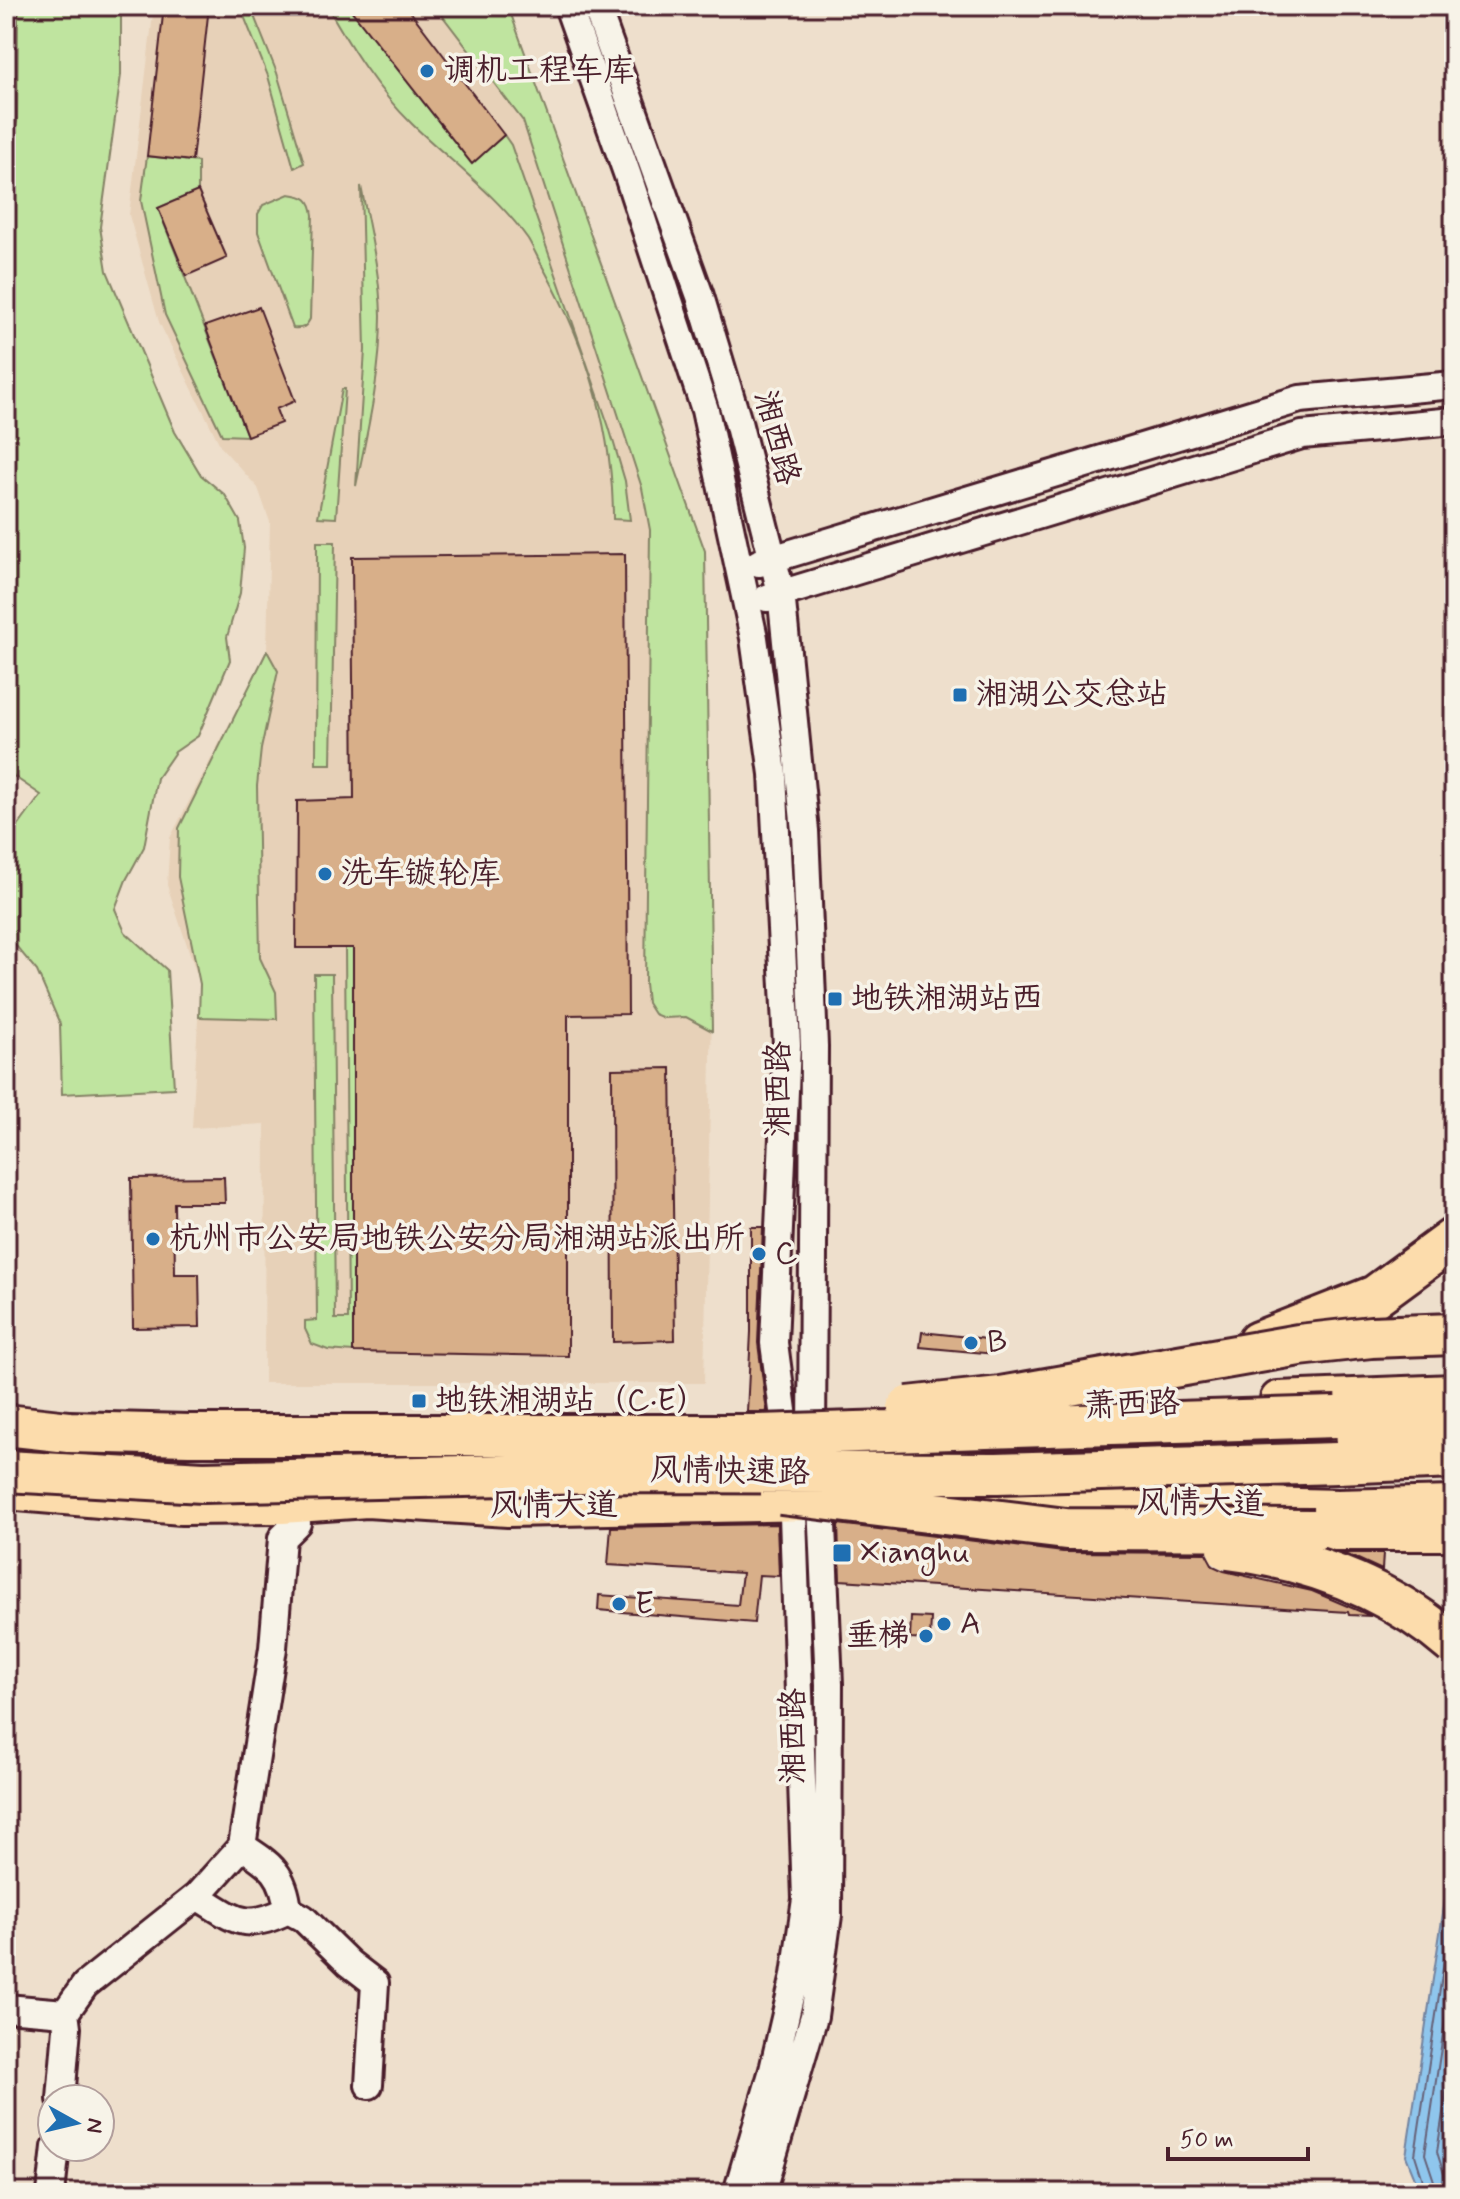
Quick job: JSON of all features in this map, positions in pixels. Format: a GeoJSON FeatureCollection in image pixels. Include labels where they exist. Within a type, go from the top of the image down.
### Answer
{"type":"FeatureCollection","features":[{"type":"Feature","properties":{"kind":"highway"},"geometry":{"type":"LineString","coordinates":[[1192,1365],[1305,1325],[1375,1296],[1454,1238]]}},
{"type":"Feature","properties":{"kind":"highway"},"geometry":{"type":"LineString","coordinates":[[445,1434],[607,1423],[815,1416],[896,1409],[1001,1397],[1299,1345],[1371,1337],[1454,1334]]}},
{"type":"Feature","properties":{"kind":"highway","name":"风情快速路"},"geometry":{"type":"LineString","coordinates":[[6,1425],[69,1432],[189,1435],[1449,1436]]}},
{"type":"Feature","properties":{"kind":"highway","name":"风情快速路"},"geometry":{"type":"LineString","coordinates":[[6,1471],[203,1482],[634,1472],[997,1473],[1449,1436]]}},
{"type":"Feature","properties":{"kind":"highway"},"geometry":{"type":"LineString","coordinates":[[634,1472],[780,1494],[1273,1555],[1360,1583],[1432,1626],[1454,1645]]}},
{"type":"Feature","properties":{"kind":"highway"},"geometry":{"type":"LineString","coordinates":[[1066,1529],[1449,1513]]}},
{"type":"Feature","properties":{"kind":"main road","name":"萧西路"},"geometry":{"type":"LineString","coordinates":[[798,1426],[948,1412],[1454,1392]]}},
{"type":"Feature","properties":{"kind":"main road"},"geometry":{"type":"LineString","coordinates":[[1239,1401],[1351,1438]]}},
{"type":"Feature","properties":{"kind":"main road","name":"风情大道"},"geometry":{"type":"LineString","coordinates":[[6,1433],[101,1444],[411,1457],[649,1441],[798,1426],[920,1443],[1449,1436]]}},
{"type":"Feature","properties":{"kind":"main road"},"geometry":{"type":"LineString","coordinates":[[367,1500],[500,1478],[667,1468],[802,1467]]}},
{"type":"Feature","properties":{"kind":"main road","name":"风情大道"},"geometry":{"type":"LineString","coordinates":[[6,1492],[182,1507],[282,1506],[367,1500],[508,1509],[807,1503],[919,1495],[1449,1513]]}},
{"type":"Feature","properties":{"kind":"street","name":"湘西路"},"geometry":{"type":"LineString","coordinates":[[568,6],[705,410],[754,638],[773,774],[787,1045],[774,1343],[798,1426]]}},
{"type":"Feature","properties":{"kind":"street","name":"湘西路"},"geometry":{"type":"LineString","coordinates":[[596,6],[700,296],[738,422],[773,559],[781,592],[805,831],[814,1046],[798,1426],[829,1684],[828,1915],[814,2016],[762,2193]]}},
{"type":"Feature","properties":{"kind":"street"},"geometry":{"type":"LineString","coordinates":[[739,570],[1300,399],[1454,385]]}},
{"type":"Feature","properties":{"kind":"street"},"geometry":{"type":"LineString","coordinates":[[747,606],[781,592],[1302,435],[1454,421]]}},
{"type":"Feature","properties":{"kind":"street","name":"湘西路"},"geometry":{"type":"LineString","coordinates":[[737,2193],[795,1975],[806,1899],[807,1503]]}},
{"type":"Feature","properties":{"kind":"street"},"geometry":{"type":"LineString","coordinates":[[62,2083],[67,2028],[65,2013],[85,1985],[197,1896],[242,1846],[273,1648],[282,1538],[297,1523]]}},
{"type":"Feature","properties":{"kind":"street"},"geometry":{"type":"LineString","coordinates":[[242,1846],[271,1865],[286,1894],[288,1910]]}},
{"type":"Feature","properties":{"kind":"street"},"geometry":{"type":"LineString","coordinates":[[197,1896],[237,1921],[265,1922],[288,1910]]}},
{"type":"Feature","properties":{"kind":"street"},"geometry":{"type":"LineString","coordinates":[[288,1910],[303,1918],[349,1963],[375,1983],[369,2085]]}},
{"type":"Feature","properties":{"kind":"street"},"geometry":{"type":"LineString","coordinates":[[6,2008],[65,2013]]}},
{"type":"Feature","properties":{"kind":"street"},"geometry":{"type":"LineString","coordinates":[[51,2193],[54,2163]]}},
{"type":"Feature","properties":{"kind":"shaded area"},"geometry":{"type":"Polygon","coordinates":[[[154,6],[508,6],[705,551],[712,1011],[704,1383],[264,1383],[265,1124],[192,1128],[200,984],[167,885],[170,838],[267,651],[270,522],[258,488],[221,447],[159,322],[129,215],[154,6]]]}},
{"type":"Feature","properties":{"kind":"green space"},"geometry":{"type":"Polygon","coordinates":[[[18,6],[121,6],[121,75],[100,227],[107,271],[175,432],[201,475],[225,495],[240,521],[244,548],[240,593],[227,637],[230,660],[198,736],[175,752],[157,778],[144,847],[115,909],[125,932],[167,970],[174,1088],[62,1094],[60,1024],[37,971],[6,934],[6,843],[41,795],[6,771],[6,169],[17,121],[18,6]]]}},
{"type":"Feature","properties":{"kind":"green space"},"geometry":{"type":"Polygon","coordinates":[[[240,6],[250,6],[277,73],[304,163],[294,168],[268,76],[240,6]]]}},
{"type":"Feature","properties":{"kind":"green space"},"geometry":{"type":"Polygon","coordinates":[[[327,6],[348,6],[471,163],[504,135],[511,145],[609,427],[625,481],[630,520],[613,519],[608,454],[595,391],[560,300],[528,239],[488,193],[387,97],[355,53],[327,6]]]}},
{"type":"Feature","properties":{"kind":"green space"},"geometry":{"type":"Polygon","coordinates":[[[435,6],[508,6],[705,551],[712,1031],[686,1017],[664,1018],[654,1014],[647,1003],[650,530],[642,488],[523,121],[435,6]]]}},
{"type":"Feature","properties":{"kind":"green space"},"geometry":{"type":"Polygon","coordinates":[[[147,156],[198,162],[198,191],[158,208],[247,436],[222,435],[165,315],[141,201],[147,156]]]}},
{"type":"Feature","properties":{"kind":"green space"},"geometry":{"type":"Polygon","coordinates":[[[361,186],[376,266],[381,315],[376,380],[356,486],[365,350],[361,186]]]}},
{"type":"Feature","properties":{"kind":"green space"},"geometry":{"type":"Polygon","coordinates":[[[289,194],[307,199],[313,215],[310,319],[306,326],[299,328],[293,328],[258,232],[258,214],[263,205],[289,194]]]}},
{"type":"Feature","properties":{"kind":"green space"},"geometry":{"type":"Polygon","coordinates":[[[342,389],[345,389],[336,518],[318,517],[342,389]]]}},
{"type":"Feature","properties":{"kind":"green space"},"geometry":{"type":"Polygon","coordinates":[[[317,542],[335,542],[331,764],[316,764],[317,542]]]}},
{"type":"Feature","properties":{"kind":"green space"},"geometry":{"type":"Polygon","coordinates":[[[267,651],[278,671],[261,749],[257,786],[260,958],[276,992],[277,1019],[199,1017],[200,984],[178,877],[179,828],[267,651]]]}},
{"type":"Feature","properties":{"kind":"green space"},"geometry":{"type":"Polygon","coordinates":[[[353,947],[353,1352],[328,1350],[312,1344],[305,1321],[317,1320],[314,974],[332,974],[335,1319],[348,1319],[345,948],[353,947]]]}},
{"type":"Feature","properties":{"kind":"water"},"geometry":{"type":"Polygon","coordinates":[[[1454,1841],[1454,2193],[1421,2193],[1406,2156],[1454,1841]]]}},
{"type":"Feature","properties":{"kind":"building"},"geometry":{"type":"Polygon","coordinates":[[[164,6],[209,6],[192,161],[147,156],[164,6]]]}},
{"type":"Feature","properties":{"kind":"building","name":"调机工程车库"},"geometry":{"type":"Polygon","coordinates":[[[348,6],[406,6],[504,135],[472,164],[348,6]]]}},
{"type":"Feature","properties":{"kind":"building"},"geometry":{"type":"Polygon","coordinates":[[[198,191],[227,258],[186,276],[158,208],[198,191]]]}},
{"type":"Feature","properties":{"kind":"building"},"geometry":{"type":"Polygon","coordinates":[[[259,307],[295,401],[276,409],[281,423],[247,436],[205,326],[259,307]]]}},
{"type":"Feature","properties":{"kind":"building"},"geometry":{"type":"Polygon","coordinates":[[[625,554],[628,1014],[568,1015],[568,1356],[353,1352],[353,948],[296,948],[297,801],[354,799],[352,557],[625,554]]]}},
{"type":"Feature","properties":{"kind":"building"},"geometry":{"type":"Polygon","coordinates":[[[671,1068],[675,1340],[613,1342],[612,1069],[671,1068]]]}},
{"type":"Feature","properties":{"kind":"building","name":"杭州市公安局地铁公安分局湘湖站派出所"},"geometry":{"type":"Polygon","coordinates":[[[224,1177],[225,1203],[174,1203],[175,1274],[199,1274],[200,1327],[133,1328],[131,1178],[224,1177]]]}},
{"type":"Feature","properties":{"kind":"building"},"geometry":{"type":"Polygon","coordinates":[[[751,1227],[763,1227],[758,1343],[767,1412],[747,1412],[751,1227]]]}},
{"type":"Feature","properties":{"kind":"building","name":"B"},"geometry":{"type":"Polygon","coordinates":[[[922,1332],[996,1340],[995,1354],[920,1347],[922,1332]]]}},
{"type":"Feature","properties":{"kind":"building"},"geometry":{"type":"Polygon","coordinates":[[[777,1524],[779,1576],[759,1575],[754,1623],[598,1610],[599,1595],[738,1605],[742,1573],[608,1565],[611,1527],[777,1524]]]}},
{"type":"Feature","properties":{"kind":"building"},"geometry":{"type":"Polygon","coordinates":[[[838,1524],[1063,1552],[1206,1553],[1213,1566],[1224,1571],[1312,1591],[1371,1616],[1349,1615],[1348,1612],[840,1580],[838,1524]]]}},
{"type":"Feature","properties":{"kind":"building"},"geometry":{"type":"Polygon","coordinates":[[[1341,1553],[1383,1553],[1382,1570],[1358,1559],[1341,1553]]]}},
{"type":"Feature","properties":{"kind":"building"},"geometry":{"type":"Polygon","coordinates":[[[911,1617],[931,1618],[930,1640],[910,1639],[911,1617]]]}},
{"type":"Feature","properties":{"kind":"place","name":"调机工程车库"},"geometry":{"type":"Point","coordinates":[427,71]}},
{"type":"Feature","properties":{"kind":"place","name":"湘湖公交总站"},"geometry":{"type":"Point","coordinates":[960,695]}},
{"type":"Feature","properties":{"kind":"place","name":"洗车镟轮库"},"geometry":{"type":"Point","coordinates":[325,874]}},
{"type":"Feature","properties":{"kind":"place","name":"地铁湘湖站西"},"geometry":{"type":"Point","coordinates":[835,999]}},
{"type":"Feature","properties":{"kind":"place","name":"杭州市公安局地铁公安分局湘湖站派出所"},"geometry":{"type":"Point","coordinates":[153,1239]}},
{"type":"Feature","properties":{"kind":"place","name":"C"},"geometry":{"type":"Point","coordinates":[759,1254]}},
{"type":"Feature","properties":{"kind":"place","name":"B"},"geometry":{"type":"Point","coordinates":[971,1343]}},
{"type":"Feature","properties":{"kind":"place","name":"地铁湘湖站（C·E）"},"geometry":{"type":"Point","coordinates":[419,1401]}},
{"type":"Feature","properties":{"kind":"place","name":"Xianghu"},"geometry":{"type":"Point","coordinates":[842,1553]}},
{"type":"Feature","properties":{"kind":"place","name":"E"},"geometry":{"type":"Point","coordinates":[619,1604]}},
{"type":"Feature","properties":{"kind":"place","name":"A"},"geometry":{"type":"Point","coordinates":[944,1624]}},
{"type":"Feature","properties":{"kind":"place","name":"垂梯"},"geometry":{"type":"Point","coordinates":[926,1636]}}]}
